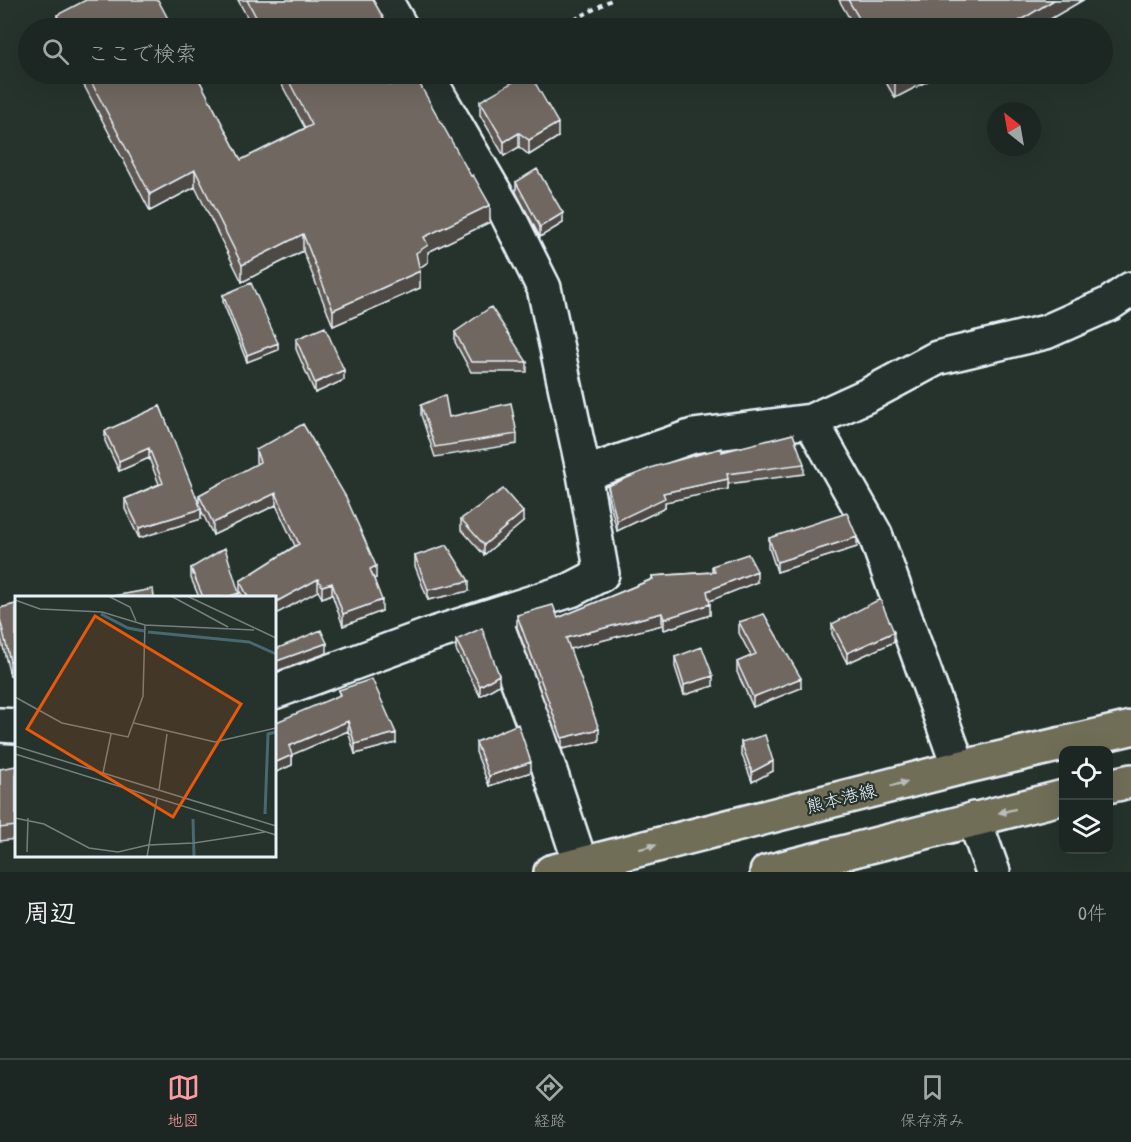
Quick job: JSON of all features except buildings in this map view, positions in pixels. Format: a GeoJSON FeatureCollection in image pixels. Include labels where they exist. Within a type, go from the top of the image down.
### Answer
{"type":"FeatureCollection","features":[{"type":"Feature","properties":{"kind":"main road","name":"熊本港線"},"geometry":{"type":"LineString","coordinates":[[566,868],[960,768],[1131,728]]}},
{"type":"Feature","properties":{"kind":"main road"},"geometry":{"type":"LineString","coordinates":[[1113,785],[1131,781]]}},
{"type":"Feature","properties":{"kind":"main road"},"geometry":{"type":"LineString","coordinates":[[767,872],[1059,798]]}},
{"type":"Feature","properties":{"kind":"street"},"geometry":{"type":"LineString","coordinates":[[385,0],[395,18]]}},
{"type":"Feature","properties":{"kind":"street"},"geometry":{"type":"LineString","coordinates":[[276,691],[571,590],[602,574],[584,474],[544,288],[506,212],[432,84]]}},
{"type":"Feature","properties":{"kind":"street"},"geometry":{"type":"LineString","coordinates":[[584,474],[693,435],[811,422],[937,358],[1046,332],[1109,304],[1131,288]]}},
{"type":"Feature","properties":{"kind":"street"},"geometry":{"type":"LineString","coordinates":[[811,422],[875,534],[960,768]]}},
{"type":"Feature","properties":{"kind":"street"},"geometry":{"type":"LineString","coordinates":[[493,615],[538,735],[566,868]]}},
{"type":"Feature","properties":{"kind":"street"},"geometry":{"type":"LineString","coordinates":[[0,725],[15,726]]}},
{"type":"Feature","properties":{"kind":"street"},"geometry":{"type":"LineString","coordinates":[[974,819],[993,872]]}},
{"type":"Feature","properties":{"kind":"path"},"geometry":{"type":"LineString","coordinates":[[578,18],[611,0]]}}]}
